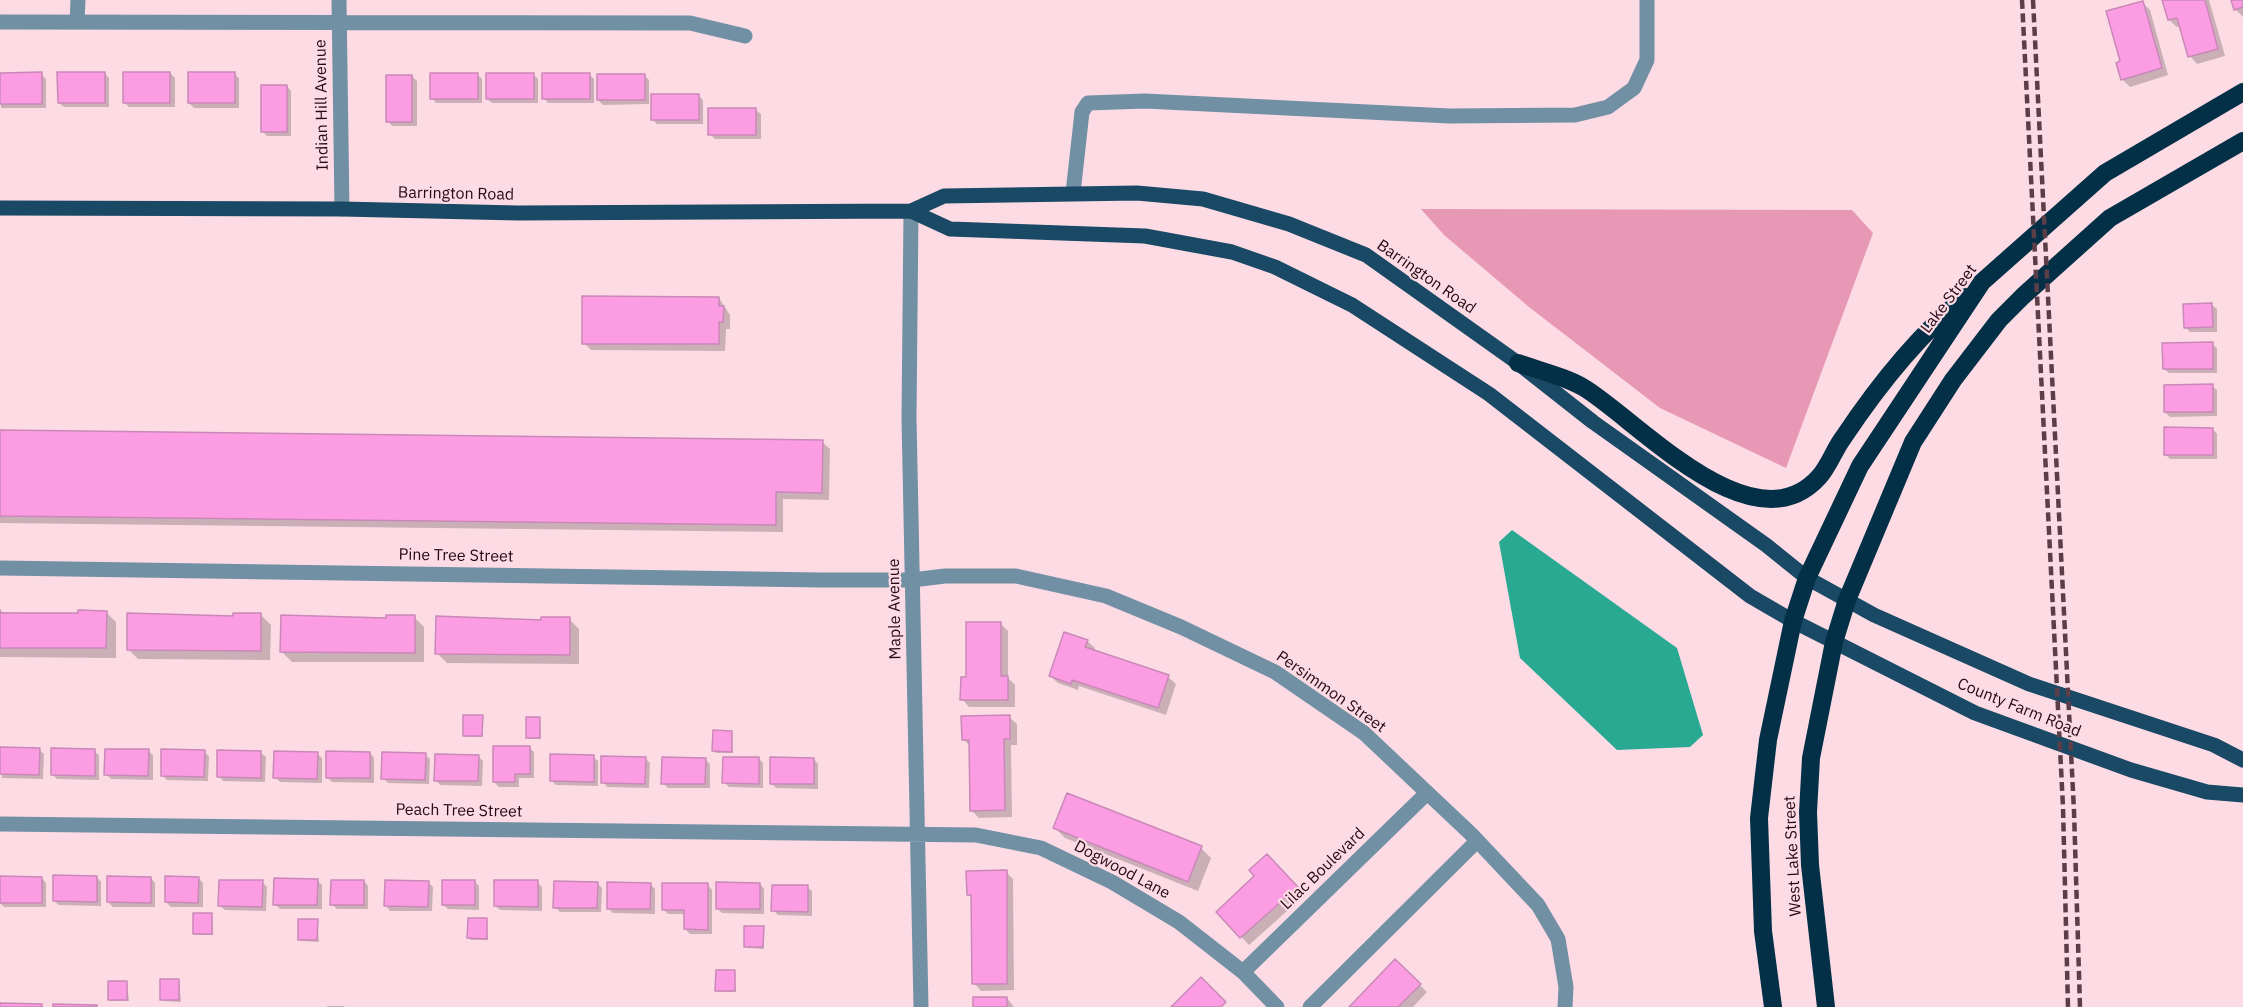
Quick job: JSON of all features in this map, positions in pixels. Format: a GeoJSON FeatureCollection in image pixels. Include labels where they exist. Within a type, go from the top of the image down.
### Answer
{"type":"FeatureCollection","features":[{"type":"Feature","properties":{"kind":"highway","name":"Lake Street"},"geometry":{"type":"LineString","coordinates":[[1793,621],[1807,578],[1860,466],[1982,282],[2105,173],[2243,92]]}},
{"type":"Feature","properties":{"kind":"highway"},"geometry":{"type":"LineString","coordinates":[[1847,600],[1913,442],[1953,381],[1999,320],[2110,218],[2243,141]]}},
{"type":"Feature","properties":{"kind":"highway"},"geometry":{"type":"LineString","coordinates":[[1518,363],[1585,388],[1649,440],[1709,479],[1754,498],[1768,501],[1803,492],[1821,475],[1842,438],[1907,354],[1939,318],[1982,282]]}},
{"type":"Feature","properties":{"kind":"highway","name":"West Lake Street"},"geometry":{"type":"LineString","coordinates":[[1826,1007],[1810,865],[1808,812],[1811,758],[1834,642],[1847,600]]}},
{"type":"Feature","properties":{"kind":"highway","name":"West Lake Street"},"geometry":{"type":"LineString","coordinates":[[1773,1007],[1763,931],[1759,818],[1768,740],[1793,621]]}},
{"type":"Feature","properties":{"kind":"main road","name":"Barrington Road"},"geometry":{"type":"LineString","coordinates":[[0,208],[342,209],[518,213],[911,211],[944,196],[1137,193],[1203,199],[1289,224],[1366,255],[1518,363],[1593,422],[1766,545],[1807,578],[1847,600]]}},
{"type":"Feature","properties":{"kind":"main road","name":"Barrington Road"},"geometry":{"type":"LineString","coordinates":[[911,211],[950,229],[1145,236],[1232,252],[1275,267],[1352,305],[1489,394],[1750,596],[1793,621]]}},
{"type":"Feature","properties":{"kind":"main road","name":"County Farm Road"},"geometry":{"type":"LineString","coordinates":[[1847,600],[1874,615],[2029,684],[2214,745],[2243,760]]}},
{"type":"Feature","properties":{"kind":"main road","name":"County Farm Road"},"geometry":{"type":"LineString","coordinates":[[1793,621],[1975,713],[2131,770],[2207,792],[2243,795]]}},
{"type":"Feature","properties":{"kind":"street"},"geometry":{"type":"LineString","coordinates":[[77,22],[78,0]]}},
{"type":"Feature","properties":{"kind":"street","name":"Indian Hill Avenue"},"geometry":{"type":"LineString","coordinates":[[339,0],[342,209]]}},
{"type":"Feature","properties":{"kind":"street"},"geometry":{"type":"LineString","coordinates":[[1073,193],[1082,112],[1088,103],[1144,101],[1449,116],[1575,115],[1608,107],[1635,88],[1647,60],[1647,0]]}},
{"type":"Feature","properties":{"kind":"street"},"geometry":{"type":"LineString","coordinates":[[0,22],[690,23],[745,36]]}},
{"type":"Feature","properties":{"kind":"street","name":"Maple Avenue"},"geometry":{"type":"LineString","coordinates":[[911,211],[909,418],[921,1007]]}},
{"type":"Feature","properties":{"kind":"street","name":"Pine Tree Street"},"geometry":{"type":"LineString","coordinates":[[0,568],[912,580]]}},
{"type":"Feature","properties":{"kind":"street","name":"Persimmon Street"},"geometry":{"type":"LineString","coordinates":[[912,580],[945,576],[1016,576],[1106,596],[1275,672],[1364,733],[1477,841],[1538,906],[1558,939],[1566,987],[1565,1007]]}},
{"type":"Feature","properties":{"kind":"street","name":"Lilac Boulevard"},"geometry":{"type":"LineString","coordinates":[[1243,972],[1427,793]]}},
{"type":"Feature","properties":{"kind":"street","name":"Peach Tree Street"},"geometry":{"type":"LineString","coordinates":[[0,824],[918,834]]}},
{"type":"Feature","properties":{"kind":"street","name":"Dogwood Lane"},"geometry":{"type":"LineString","coordinates":[[918,834],[976,835],[1041,848],[1112,882],[1179,922],[1243,972],[1277,1007]]}},
{"type":"Feature","properties":{"kind":"street"},"geometry":{"type":"LineString","coordinates":[[1310,1007],[1477,841]]}},
{"type":"Feature","properties":{"kind":"shaded area"},"geometry":{"type":"Polygon","coordinates":[[[1421,209],[1852,210],[1873,233],[1786,468],[1660,408],[1529,307],[1444,235],[1421,209]]]}},
{"type":"Feature","properties":{"kind":"shaded area"},"geometry":{"type":"Polygon","coordinates":[[[1512,530],[1677,648],[1703,735],[1690,747],[1617,750],[1520,658],[1499,542],[1512,530]]]}},
{"type":"Feature","properties":{"kind":"building"},"geometry":{"type":"Polygon","coordinates":[[[2162,0],[2205,0],[2218,49],[2188,57],[2177,18],[2168,20],[2162,0]]]}},
{"type":"Feature","properties":{"kind":"building"},"geometry":{"type":"Polygon","coordinates":[[[2231,0],[2243,0],[2243,7],[2234,10],[2231,0]]]}},
{"type":"Feature","properties":{"kind":"building"},"geometry":{"type":"Polygon","coordinates":[[[2143,1],[2162,68],[2121,80],[2116,63],[2120,61],[2106,11],[2143,1]]]}},
{"type":"Feature","properties":{"kind":"building"},"geometry":{"type":"Polygon","coordinates":[[[42,72],[42,104],[0,104],[0,73],[42,72]]]}},
{"type":"Feature","properties":{"kind":"building"},"geometry":{"type":"Polygon","coordinates":[[[57,72],[105,72],[105,103],[58,103],[57,72]]]}},
{"type":"Feature","properties":{"kind":"building"},"geometry":{"type":"Polygon","coordinates":[[[123,72],[170,72],[170,103],[123,103],[123,72]]]}},
{"type":"Feature","properties":{"kind":"building"},"geometry":{"type":"Polygon","coordinates":[[[188,72],[235,72],[235,103],[188,103],[188,72]]]}},
{"type":"Feature","properties":{"kind":"building"},"geometry":{"type":"Polygon","coordinates":[[[430,73],[478,73],[478,99],[430,99],[430,73]]]}},
{"type":"Feature","properties":{"kind":"building"},"geometry":{"type":"Polygon","coordinates":[[[486,73],[534,73],[534,99],[486,99],[486,73]]]}},
{"type":"Feature","properties":{"kind":"building"},"geometry":{"type":"Polygon","coordinates":[[[542,73],[590,73],[590,99],[542,99],[542,73]]]}},
{"type":"Feature","properties":{"kind":"building"},"geometry":{"type":"Polygon","coordinates":[[[597,74],[645,74],[645,100],[597,100],[597,74]]]}},
{"type":"Feature","properties":{"kind":"building"},"geometry":{"type":"Polygon","coordinates":[[[386,75],[412,75],[412,122],[386,122],[386,75]]]}},
{"type":"Feature","properties":{"kind":"building"},"geometry":{"type":"Polygon","coordinates":[[[261,85],[287,85],[287,132],[261,132],[261,85]]]}},
{"type":"Feature","properties":{"kind":"building"},"geometry":{"type":"Polygon","coordinates":[[[651,94],[699,94],[699,120],[651,120],[651,94]]]}},
{"type":"Feature","properties":{"kind":"building"},"geometry":{"type":"Polygon","coordinates":[[[708,108],[756,108],[756,135],[708,135],[708,108]]]}},
{"type":"Feature","properties":{"kind":"building"},"geometry":{"type":"Polygon","coordinates":[[[582,296],[719,297],[719,306],[724,306],[723,322],[719,322],[719,344],[582,344],[582,296]]]}},
{"type":"Feature","properties":{"kind":"building"},"geometry":{"type":"Polygon","coordinates":[[[2212,303],[2213,327],[2184,328],[2183,304],[2212,303]]]}},
{"type":"Feature","properties":{"kind":"building"},"geometry":{"type":"Polygon","coordinates":[[[2213,342],[2213,369],[2163,369],[2162,343],[2213,342]]]}},
{"type":"Feature","properties":{"kind":"building"},"geometry":{"type":"Polygon","coordinates":[[[2213,384],[2213,412],[2164,412],[2164,385],[2213,384]]]}},
{"type":"Feature","properties":{"kind":"building"},"geometry":{"type":"Polygon","coordinates":[[[2164,427],[2213,428],[2213,455],[2164,455],[2164,427]]]}},
{"type":"Feature","properties":{"kind":"building"},"geometry":{"type":"Polygon","coordinates":[[[0,430],[823,440],[822,493],[776,492],[776,525],[0,516],[0,430]]]}},
{"type":"Feature","properties":{"kind":"building"},"geometry":{"type":"Polygon","coordinates":[[[0,610],[1,613],[107,611],[106,648],[0,648],[0,610]]]}},
{"type":"Feature","properties":{"kind":"building"},"geometry":{"type":"Polygon","coordinates":[[[127,613],[233,616],[233,613],[261,613],[261,651],[127,650],[127,613]]]}},
{"type":"Feature","properties":{"kind":"building"},"geometry":{"type":"Polygon","coordinates":[[[281,615],[386,618],[386,615],[415,615],[415,653],[280,652],[281,615]]]}},
{"type":"Feature","properties":{"kind":"building"},"geometry":{"type":"Polygon","coordinates":[[[436,616],[541,620],[541,617],[570,617],[570,655],[435,654],[436,616]]]}},
{"type":"Feature","properties":{"kind":"building"},"geometry":{"type":"Polygon","coordinates":[[[966,622],[1001,622],[1001,676],[1008,676],[1008,700],[960,700],[961,677],[966,677],[966,622]]]}},
{"type":"Feature","properties":{"kind":"building"},"geometry":{"type":"Polygon","coordinates":[[[1064,632],[1088,640],[1085,647],[1169,675],[1158,708],[1072,680],[1071,684],[1049,676],[1064,632]]]}},
{"type":"Feature","properties":{"kind":"building"},"geometry":{"type":"Polygon","coordinates":[[[463,715],[483,715],[482,736],[463,736],[463,715]]]}},
{"type":"Feature","properties":{"kind":"building"},"geometry":{"type":"Polygon","coordinates":[[[1010,715],[1010,739],[1004,739],[1005,810],[970,811],[969,740],[962,740],[961,716],[1010,715]]]}},
{"type":"Feature","properties":{"kind":"building"},"geometry":{"type":"Polygon","coordinates":[[[526,717],[540,717],[540,738],[526,738],[526,717]]]}},
{"type":"Feature","properties":{"kind":"building"},"geometry":{"type":"Polygon","coordinates":[[[713,730],[732,731],[732,752],[712,751],[713,730]]]}},
{"type":"Feature","properties":{"kind":"building"},"geometry":{"type":"Polygon","coordinates":[[[493,746],[530,746],[530,774],[515,774],[515,782],[493,782],[493,746]]]}},
{"type":"Feature","properties":{"kind":"building"},"geometry":{"type":"Polygon","coordinates":[[[0,747],[40,748],[39,775],[0,774],[0,747]]]}},
{"type":"Feature","properties":{"kind":"building"},"geometry":{"type":"Polygon","coordinates":[[[51,748],[95,749],[95,776],[51,775],[51,748]]]}},
{"type":"Feature","properties":{"kind":"building"},"geometry":{"type":"Polygon","coordinates":[[[105,749],[149,749],[148,776],[104,775],[105,749]]]}},
{"type":"Feature","properties":{"kind":"building"},"geometry":{"type":"Polygon","coordinates":[[[161,749],[205,750],[204,777],[161,776],[161,749]]]}},
{"type":"Feature","properties":{"kind":"building"},"geometry":{"type":"Polygon","coordinates":[[[217,750],[261,751],[261,778],[217,777],[217,750]]]}},
{"type":"Feature","properties":{"kind":"building"},"geometry":{"type":"Polygon","coordinates":[[[274,751],[318,752],[317,779],[273,778],[274,751]]]}},
{"type":"Feature","properties":{"kind":"building"},"geometry":{"type":"Polygon","coordinates":[[[326,751],[370,752],[370,778],[326,778],[326,751]]]}},
{"type":"Feature","properties":{"kind":"building"},"geometry":{"type":"Polygon","coordinates":[[[382,752],[426,753],[425,780],[381,779],[382,752]]]}},
{"type":"Feature","properties":{"kind":"building"},"geometry":{"type":"Polygon","coordinates":[[[435,754],[479,755],[478,781],[434,781],[435,754]]]}},
{"type":"Feature","properties":{"kind":"building"},"geometry":{"type":"Polygon","coordinates":[[[550,754],[594,755],[594,782],[550,781],[550,754]]]}},
{"type":"Feature","properties":{"kind":"building"},"geometry":{"type":"Polygon","coordinates":[[[601,756],[646,757],[645,784],[601,783],[601,756]]]}},
{"type":"Feature","properties":{"kind":"building"},"geometry":{"type":"Polygon","coordinates":[[[662,757],[706,758],[705,784],[661,784],[662,757]]]}},
{"type":"Feature","properties":{"kind":"building"},"geometry":{"type":"Polygon","coordinates":[[[723,757],[759,757],[759,784],[722,783],[723,757]]]}},
{"type":"Feature","properties":{"kind":"building"},"geometry":{"type":"Polygon","coordinates":[[[770,757],[814,758],[814,784],[770,784],[770,757]]]}},
{"type":"Feature","properties":{"kind":"building"},"geometry":{"type":"Polygon","coordinates":[[[1067,793],[1202,846],[1188,882],[1053,828],[1067,793]]]}},
{"type":"Feature","properties":{"kind":"building"},"geometry":{"type":"Polygon","coordinates":[[[1267,854],[1298,887],[1240,938],[1216,912],[1254,876],[1249,870],[1267,854]]]}},
{"type":"Feature","properties":{"kind":"building"},"geometry":{"type":"Polygon","coordinates":[[[1007,870],[1007,984],[972,984],[971,895],[967,895],[966,871],[1007,870]]]}},
{"type":"Feature","properties":{"kind":"building"},"geometry":{"type":"Polygon","coordinates":[[[53,875],[97,876],[97,902],[53,901],[53,875]]]}},
{"type":"Feature","properties":{"kind":"building"},"geometry":{"type":"Polygon","coordinates":[[[0,876],[42,877],[42,903],[0,903],[0,876]]]}},
{"type":"Feature","properties":{"kind":"building"},"geometry":{"type":"Polygon","coordinates":[[[107,876],[151,877],[151,903],[107,902],[107,876]]]}},
{"type":"Feature","properties":{"kind":"building"},"geometry":{"type":"Polygon","coordinates":[[[165,876],[199,877],[198,903],[165,902],[165,876]]]}},
{"type":"Feature","properties":{"kind":"building"},"geometry":{"type":"Polygon","coordinates":[[[274,878],[318,879],[317,905],[273,905],[274,878]]]}},
{"type":"Feature","properties":{"kind":"building"},"geometry":{"type":"Polygon","coordinates":[[[219,880],[263,880],[262,907],[218,906],[219,880]]]}},
{"type":"Feature","properties":{"kind":"building"},"geometry":{"type":"Polygon","coordinates":[[[331,880],[364,880],[364,905],[330,905],[331,880]]]}},
{"type":"Feature","properties":{"kind":"building"},"geometry":{"type":"Polygon","coordinates":[[[385,880],[429,881],[428,907],[384,906],[385,880]]]}},
{"type":"Feature","properties":{"kind":"building"},"geometry":{"type":"Polygon","coordinates":[[[442,880],[475,880],[475,905],[442,905],[442,880]]]}},
{"type":"Feature","properties":{"kind":"building"},"geometry":{"type":"Polygon","coordinates":[[[494,880],[538,880],[538,907],[494,906],[494,880]]]}},
{"type":"Feature","properties":{"kind":"building"},"geometry":{"type":"Polygon","coordinates":[[[554,881],[598,882],[597,908],[553,908],[554,881]]]}},
{"type":"Feature","properties":{"kind":"building"},"geometry":{"type":"Polygon","coordinates":[[[607,882],[651,883],[650,909],[607,909],[607,882]]]}},
{"type":"Feature","properties":{"kind":"building"},"geometry":{"type":"Polygon","coordinates":[[[716,882],[760,883],[760,909],[716,909],[716,882]]]}},
{"type":"Feature","properties":{"kind":"building"},"geometry":{"type":"Polygon","coordinates":[[[662,883],[708,883],[708,930],[684,929],[684,910],[662,910],[662,883]]]}},
{"type":"Feature","properties":{"kind":"building"},"geometry":{"type":"Polygon","coordinates":[[[772,885],[808,885],[808,912],[771,911],[772,885]]]}},
{"type":"Feature","properties":{"kind":"building"},"geometry":{"type":"Polygon","coordinates":[[[193,913],[212,913],[212,934],[193,934],[193,913]]]}},
{"type":"Feature","properties":{"kind":"building"},"geometry":{"type":"Polygon","coordinates":[[[468,918],[487,918],[487,939],[467,938],[468,918]]]}},
{"type":"Feature","properties":{"kind":"building"},"geometry":{"type":"Polygon","coordinates":[[[298,919],[318,919],[317,940],[298,940],[298,919]]]}},
{"type":"Feature","properties":{"kind":"building"},"geometry":{"type":"Polygon","coordinates":[[[744,926],[764,926],[763,947],[744,947],[744,926]]]}},
{"type":"Feature","properties":{"kind":"building"},"geometry":{"type":"Polygon","coordinates":[[[1395,959],[1421,984],[1398,1007],[1349,1007],[1395,959]]]}},
{"type":"Feature","properties":{"kind":"building"},"geometry":{"type":"Polygon","coordinates":[[[716,970],[735,970],[735,991],[715,991],[716,970]]]}},
{"type":"Feature","properties":{"kind":"building"},"geometry":{"type":"Polygon","coordinates":[[[1201,977],[1226,1002],[1221,1007],[1171,1007],[1201,977]]]}},
{"type":"Feature","properties":{"kind":"building"},"geometry":{"type":"Polygon","coordinates":[[[160,979],[179,979],[179,1000],[160,1000],[160,979]]]}},
{"type":"Feature","properties":{"kind":"building"},"geometry":{"type":"Polygon","coordinates":[[[108,981],[127,981],[127,1000],[108,1000],[108,981]]]}},
{"type":"Feature","properties":{"kind":"building"},"geometry":{"type":"Polygon","coordinates":[[[973,997],[1007,997],[1007,1007],[973,1007],[973,997]]]}},
{"type":"Feature","properties":{"kind":"building"},"geometry":{"type":"Polygon","coordinates":[[[0,1003],[42,1004],[42,1007],[0,1007],[0,1003]]]}},
{"type":"Feature","properties":{"kind":"building"},"geometry":{"type":"Polygon","coordinates":[[[53,1004],[97,1005],[97,1007],[53,1007],[53,1004]]]}},
{"type":"Feature","properties":{"kind":"railway"},"geometry":{"type":"LineString","coordinates":[[2022,0],[2063,807],[2068,1007]]}},
{"type":"Feature","properties":{"kind":"railway"},"geometry":{"type":"LineString","coordinates":[[2033,0],[2074,811],[2080,1007]]}}]}
